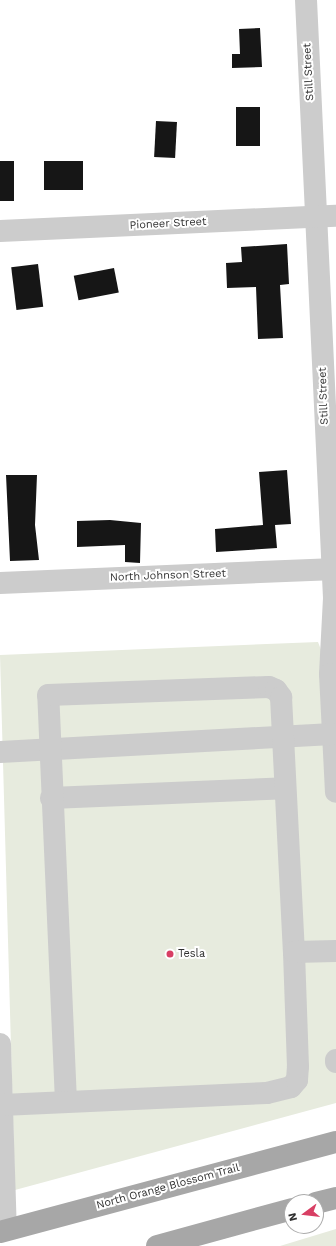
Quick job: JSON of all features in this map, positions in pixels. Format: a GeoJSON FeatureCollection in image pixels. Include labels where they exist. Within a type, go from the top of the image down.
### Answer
{"type":"FeatureCollection","features":[{"type":"Feature","properties":{"kind":"main road","name":"North Orange Blossom Trail"},"geometry":{"type":"LineString","coordinates":[[3,1231],[336,1142]]}},
{"type":"Feature","properties":{"kind":"main road"},"geometry":{"type":"LineString","coordinates":[[324,1201],[336,1198]]}},
{"type":"Feature","properties":{"kind":"main road"},"geometry":{"type":"LineString","coordinates":[[157,1246],[284,1212]]}},
{"type":"Feature","properties":{"kind":"street","name":"Still Street"},"geometry":{"type":"LineString","coordinates":[[306,0],[326,217],[334,569],[330,674],[336,792]]}},
{"type":"Feature","properties":{"kind":"street","name":"Pioneer Street"},"geometry":{"type":"LineString","coordinates":[[0,231],[326,217]]}},
{"type":"Feature","properties":{"kind":"street","name":"North Johnson Street"},"geometry":{"type":"LineString","coordinates":[[0,583],[334,569]]}},
{"type":"Feature","properties":{"kind":"street"},"geometry":{"type":"LineString","coordinates":[[2,1105],[66,1102],[267,1092],[291,1087],[297,1080],[298,1067],[294,952],[283,736],[280,698],[269,687],[48,695],[51,798],[66,1102]]}},
{"type":"Feature","properties":{"kind":"street"},"geometry":{"type":"LineString","coordinates":[[0,752],[333,734]]}},
{"type":"Feature","properties":{"kind":"street"},"geometry":{"type":"LineString","coordinates":[[51,798],[285,788]]}},
{"type":"Feature","properties":{"kind":"street"},"geometry":{"type":"LineString","coordinates":[[294,952],[336,951]]}},
{"type":"Feature","properties":{"kind":"street"},"geometry":{"type":"LineString","coordinates":[[0,1044],[3,1231]]}},
{"type":"Feature","properties":{"kind":"shaded area"},"geometry":{"type":"Polygon","coordinates":[[[318,642],[336,688],[336,1103],[15,1190],[0,655],[318,642]]]}},
{"type":"Feature","properties":{"kind":"shaded area"},"geometry":{"type":"Polygon","coordinates":[[[336,1229],[336,1246],[280,1246],[324,1234],[324,1233],[336,1229]]]}},
{"type":"Feature","properties":{"kind":"building"},"geometry":{"type":"Polygon","coordinates":[[[260,28],[262,67],[232,68],[232,54],[240,54],[239,29],[260,28]]]}},
{"type":"Feature","properties":{"kind":"building"},"geometry":{"type":"Polygon","coordinates":[[[236,107],[260,107],[260,146],[236,146],[236,107]]]}},
{"type":"Feature","properties":{"kind":"building"},"geometry":{"type":"Polygon","coordinates":[[[156,121],[177,122],[175,158],[154,157],[156,121]]]}},
{"type":"Feature","properties":{"kind":"building"},"geometry":{"type":"Polygon","coordinates":[[[0,161],[14,161],[14,201],[0,201],[0,161]]]}},
{"type":"Feature","properties":{"kind":"building"},"geometry":{"type":"Polygon","coordinates":[[[44,161],[83,161],[83,190],[44,190],[44,161]]]}},
{"type":"Feature","properties":{"kind":"building"},"geometry":{"type":"Polygon","coordinates":[[[287,244],[289,284],[280,285],[283,338],[258,339],[256,287],[227,288],[226,263],[242,262],[241,247],[287,244]]]}},
{"type":"Feature","properties":{"kind":"building"},"geometry":{"type":"Polygon","coordinates":[[[38,264],[43,307],[16,310],[11,267],[38,264]]]}},
{"type":"Feature","properties":{"kind":"building"},"geometry":{"type":"Polygon","coordinates":[[[114,268],[119,293],[79,300],[74,276],[114,268]]]}},
{"type":"Feature","properties":{"kind":"building"},"geometry":{"type":"Polygon","coordinates":[[[287,470],[291,524],[275,525],[277,548],[216,552],[215,529],[263,525],[259,472],[287,470]]]}},
{"type":"Feature","properties":{"kind":"building"},"geometry":{"type":"Polygon","coordinates":[[[6,475],[37,475],[35,525],[39,560],[10,561],[6,475]]]}},
{"type":"Feature","properties":{"kind":"building"},"geometry":{"type":"Polygon","coordinates":[[[110,520],[141,523],[140,563],[125,562],[125,545],[77,547],[77,521],[110,520]]]}},
{"type":"Feature","properties":{"kind":"place","name":"Tesla"},"geometry":{"type":"Point","coordinates":[170,954]}}]}
